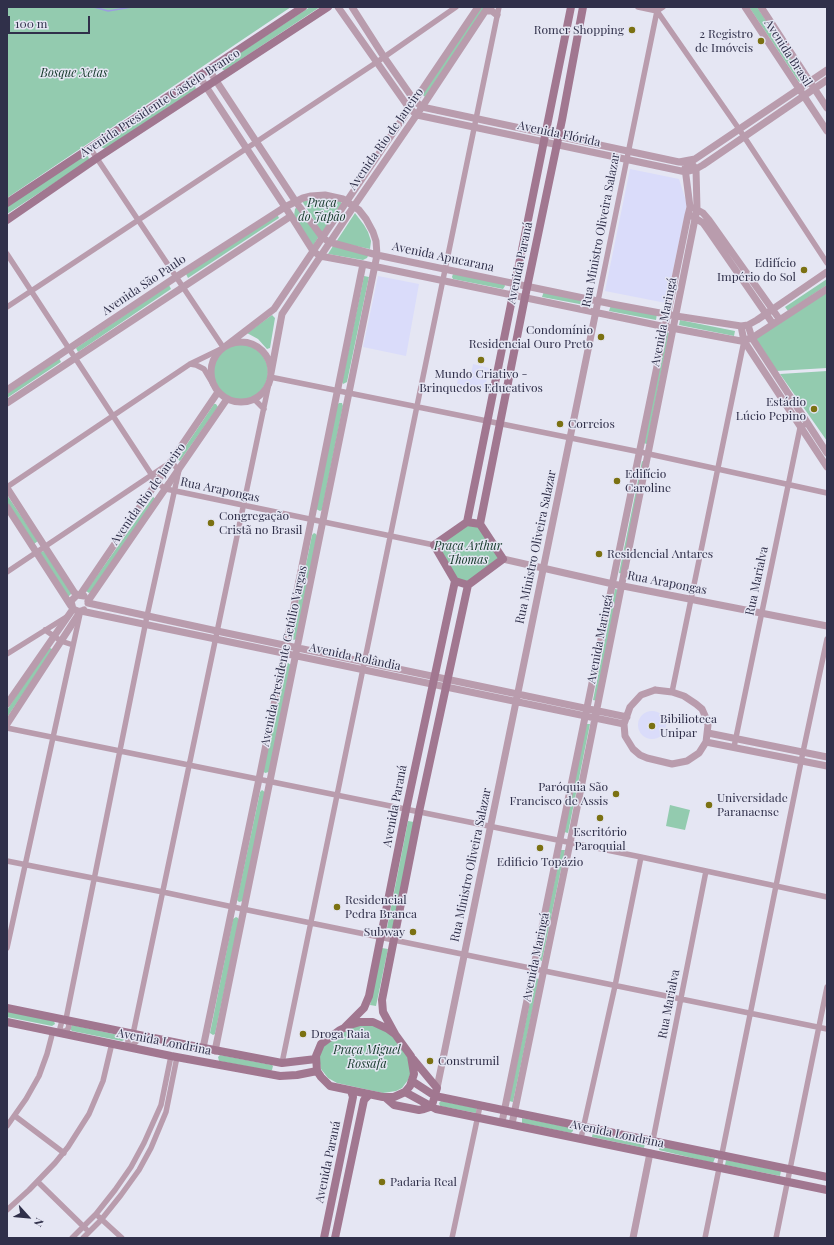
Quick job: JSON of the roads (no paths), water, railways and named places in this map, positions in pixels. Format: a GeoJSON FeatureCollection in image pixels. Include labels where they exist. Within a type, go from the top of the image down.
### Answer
{"type":"FeatureCollection","features":[{"type":"Feature","properties":{"kind":"main road","name":"Avenida Presidente Castelo Branco"},"geometry":{"type":"LineString","coordinates":[[7,203],[303,7]]}},
{"type":"Feature","properties":{"kind":"main road","name":"Avenida Presidente Castelo Branco"},"geometry":{"type":"LineString","coordinates":[[7,220],[97,158],[328,7]]}},
{"type":"Feature","properties":{"kind":"main road","name":"Avenida Paraná"},"geometry":{"type":"LineString","coordinates":[[480,524],[562,120],[583,7]]}},
{"type":"Feature","properties":{"kind":"main road","name":"Avenida Paraná"},"geometry":{"type":"LineString","coordinates":[[467,522],[570,11]]}},
{"type":"Feature","properties":{"kind":"main road"},"geometry":{"type":"LineString","coordinates":[[570,11],[578,12],[581,18]]}},
{"type":"Feature","properties":{"kind":"main road"},"geometry":{"type":"LineString","coordinates":[[549,117],[556,123],[562,120]]}},
{"type":"Feature","properties":{"kind":"main road"},"geometry":{"type":"LineString","coordinates":[[540,164],[545,160],[552,166]]}},
{"type":"Feature","properties":{"kind":"main road"},"geometry":{"type":"LineString","coordinates":[[521,256],[527,261],[533,259]]}},
{"type":"Feature","properties":{"kind":"main road"},"geometry":{"type":"LineString","coordinates":[[509,310],[517,308],[522,312]]}},
{"type":"Feature","properties":{"kind":"main road"},"geometry":{"type":"LineString","coordinates":[[490,408],[496,413],[503,410]]}},
{"type":"Feature","properties":{"kind":"main road"},"geometry":{"type":"LineString","coordinates":[[483,443],[492,440],[496,445]]}},
{"type":"Feature","properties":{"kind":"main road"},"geometry":{"type":"LineString","coordinates":[[471,506],[475,511],[481,510],[483,507]]}},
{"type":"Feature","properties":{"kind":"main road"},"geometry":{"type":"LineString","coordinates":[[467,522],[480,524],[503,559],[468,585],[455,581],[434,545],[467,522]]}},
{"type":"Feature","properties":{"kind":"main road","name":"Avenida Paraná"},"geometry":{"type":"LineString","coordinates":[[344,1028],[368,1002],[406,810],[455,581]]}},
{"type":"Feature","properties":{"kind":"main road","name":"Avenida Paraná"},"geometry":{"type":"LineString","coordinates":[[395,1034],[386,1018],[382,1005],[420,812],[468,585]]}},
{"type":"Feature","properties":{"kind":"main road","name":"Avenida Londrina"},"geometry":{"type":"LineString","coordinates":[[7,1008],[215,1051],[282,1063],[316,1059]]}},
{"type":"Feature","properties":{"kind":"main road","name":"Avenida Londrina"},"geometry":{"type":"LineString","coordinates":[[7,1022],[112,1044],[280,1076],[297,1075],[317,1071]]}},
{"type":"Feature","properties":{"kind":"main road"},"geometry":{"type":"LineString","coordinates":[[386,1098],[394,1105],[419,1110],[430,1106],[436,1092],[411,1056],[395,1034],[384,1026],[373,1022],[360,1022],[331,1035],[321,1044],[317,1051],[317,1071],[321,1078],[330,1086],[386,1098],[394,1097],[405,1092],[412,1081],[414,1070],[411,1056]]}},
{"type":"Feature","properties":{"kind":"main road"},"geometry":{"type":"LineString","coordinates":[[174,1056],[175,1050],[183,1044]]}},
{"type":"Feature","properties":{"kind":"main road"},"geometry":{"type":"LineString","coordinates":[[206,1062],[214,1055],[215,1051]]}},
{"type":"Feature","properties":{"kind":"main road","name":"Avenida Londrina"},"geometry":{"type":"LineString","coordinates":[[412,1081],[436,1092],[480,1106],[653,1140],[827,1177]]}},
{"type":"Feature","properties":{"kind":"main road","name":"Avenida Paraná"},"geometry":{"type":"LineString","coordinates":[[324,1238],[353,1097],[351,1091]]}},
{"type":"Feature","properties":{"kind":"main road","name":"Avenida Londrina"},"geometry":{"type":"LineString","coordinates":[[405,1092],[430,1106],[477,1118],[827,1190]]}},
{"type":"Feature","properties":{"kind":"main road","name":"Avenida Paraná"},"geometry":{"type":"LineString","coordinates":[[335,1238],[364,1100],[369,1094]]}},
{"type":"Feature","properties":{"kind":"main road"},"geometry":{"type":"LineString","coordinates":[[345,1136],[356,1138]]}},
{"type":"Feature","properties":{"kind":"main road"},"geometry":{"type":"LineString","coordinates":[[650,1153],[653,1140]]}},
{"type":"Feature","properties":{"kind":"main road"},"geometry":{"type":"LineString","coordinates":[[326,1226],[337,1228]]}},
{"type":"Feature","properties":{"kind":"street","name":"Avenida Flórida"},"geometry":{"type":"LineString","coordinates":[[338,7],[408,108],[417,115],[686,172],[696,169],[827,80]]}},
{"type":"Feature","properties":{"kind":"street","name":"Avenida Flórida"},"geometry":{"type":"LineString","coordinates":[[352,7],[414,100],[422,107],[679,162],[692,161],[827,70]]}},
{"type":"Feature","properties":{"kind":"street"},"geometry":{"type":"LineString","coordinates":[[7,307],[377,62],[456,7]]}},
{"type":"Feature","properties":{"kind":"street","name":"Avenida Rio de Janeiro"},"geometry":{"type":"LineString","coordinates":[[223,347],[274,309],[408,108],[478,7]]}},
{"type":"Feature","properties":{"kind":"street"},"geometry":{"type":"LineString","coordinates":[[282,1063],[499,7]]}},
{"type":"Feature","properties":{"kind":"street"},"geometry":{"type":"LineString","coordinates":[[638,7],[657,11],[744,136],[827,263]]}},
{"type":"Feature","properties":{"kind":"street"},"geometry":{"type":"LineString","coordinates":[[657,11],[663,7]]}},
{"type":"Feature","properties":{"kind":"street","name":"Avenida Brasil"},"geometry":{"type":"LineString","coordinates":[[744,7],[827,132]]}},
{"type":"Feature","properties":{"kind":"street","name":"Avenida Brasil"},"geometry":{"type":"LineString","coordinates":[[761,7],[827,108]]}},
{"type":"Feature","properties":{"kind":"street"},"geometry":{"type":"LineString","coordinates":[[487,9],[497,15]]}},
{"type":"Feature","properties":{"kind":"street","name":"Avenida Rio de Janeiro"},"geometry":{"type":"LineString","coordinates":[[270,378],[282,314],[487,9]]}},
{"type":"Feature","properties":{"kind":"street","name":"Rua Ministro Oliveira Salazar"},"geometry":{"type":"LineString","coordinates":[[436,1092],[657,11]]}},
{"type":"Feature","properties":{"kind":"street","name":"Avenida Apucarana"},"geometry":{"type":"LineString","coordinates":[[209,70],[296,202],[322,237],[329,242],[377,255],[527,287],[668,315],[744,325]]}},
{"type":"Feature","properties":{"kind":"street"},"geometry":{"type":"LineString","coordinates":[[198,76],[313,251],[320,256]]}},
{"type":"Feature","properties":{"kind":"street"},"geometry":{"type":"LineString","coordinates":[[90,148],[223,347]]}},
{"type":"Feature","properties":{"kind":"street"},"geometry":{"type":"LineString","coordinates":[[686,172],[685,168],[692,161],[696,169]]}},
{"type":"Feature","properties":{"kind":"street","name":"Avenida Maringá"},"geometry":{"type":"LineString","coordinates":[[502,1122],[668,315],[692,216],[697,209],[696,169]]}},
{"type":"Feature","properties":{"kind":"street","name":"Avenida Maringá"},"geometry":{"type":"LineString","coordinates":[[512,1124],[676,316],[692,216],[686,172]]}},
{"type":"Feature","properties":{"kind":"street","name":"Avenida São Paulo"},"geometry":{"type":"LineString","coordinates":[[7,390],[176,277],[285,207],[306,196],[321,195],[334,196],[354,206]]}},
{"type":"Feature","properties":{"kind":"street"},"geometry":{"type":"LineString","coordinates":[[291,216],[296,202]]}},
{"type":"Feature","properties":{"kind":"street","name":"Avenida Presidente Getúlio Vargas"},"geometry":{"type":"LineString","coordinates":[[215,1051],[377,255],[376,241],[371,227],[363,214],[354,206]]}},
{"type":"Feature","properties":{"kind":"street"},"geometry":{"type":"LineString","coordinates":[[690,207],[697,209],[710,220],[780,320]]}},
{"type":"Feature","properties":{"kind":"street","name":"Avenida São Paulo"},"geometry":{"type":"LineString","coordinates":[[7,403],[291,216]]}},
{"type":"Feature","properties":{"kind":"street"},"geometry":{"type":"LineString","coordinates":[[692,216],[708,230],[773,324]]}},
{"type":"Feature","properties":{"kind":"street"},"geometry":{"type":"LineString","coordinates":[[7,254],[157,483]]}},
{"type":"Feature","properties":{"kind":"street"},"geometry":{"type":"LineString","coordinates":[[363,264],[377,255]]}},
{"type":"Feature","properties":{"kind":"street","name":"Avenida Apucarana"},"geometry":{"type":"LineString","coordinates":[[320,256],[375,266],[596,313],[744,341]]}},
{"type":"Feature","properties":{"kind":"street","name":"Avenida Presidente Getúlio Vargas"},"geometry":{"type":"LineString","coordinates":[[203,1048],[260,779],[363,264]]}},
{"type":"Feature","properties":{"kind":"street"},"geometry":{"type":"LineString","coordinates":[[418,275],[421,264]]}},
{"type":"Feature","properties":{"kind":"street"},"geometry":{"type":"LineString","coordinates":[[744,325],[765,314],[827,272]]}},
{"type":"Feature","properties":{"kind":"street"},"geometry":{"type":"LineString","coordinates":[[744,341],[752,338],[827,289]]}},
{"type":"Feature","properties":{"kind":"street"},"geometry":{"type":"LineString","coordinates":[[541,301],[539,296],[543,290]]}},
{"type":"Feature","properties":{"kind":"street"},"geometry":{"type":"LineString","coordinates":[[274,309],[282,314]]}},
{"type":"Feature","properties":{"kind":"street"},"geometry":{"type":"LineString","coordinates":[[744,325],[827,453]]}},
{"type":"Feature","properties":{"kind":"street"},"geometry":{"type":"LineString","coordinates":[[672,692],[744,341],[744,325]]}},
{"type":"Feature","properties":{"kind":"street"},"geometry":{"type":"LineString","coordinates":[[7,654],[76,611],[87,607],[88,602],[85,597],[74,592],[7,487],[190,364],[223,347],[240,341],[249,342],[257,346],[264,352],[268,360],[270,378],[133,1034],[136,1042],[130,1047]]}},
{"type":"Feature","properties":{"kind":"street"},"geometry":{"type":"LineString","coordinates":[[744,341],[827,468]]}},
{"type":"Feature","properties":{"kind":"street"},"geometry":{"type":"LineString","coordinates":[[213,384],[210,375],[211,366],[214,358],[223,347]]}},
{"type":"Feature","properties":{"kind":"street"},"geometry":{"type":"LineString","coordinates":[[190,364],[204,369],[218,392],[232,401],[243,402],[254,399],[263,392],[270,378]]}},
{"type":"Feature","properties":{"kind":"street"},"geometry":{"type":"LineString","coordinates":[[270,378],[640,452],[827,493]]}},
{"type":"Feature","properties":{"kind":"street","name":"Avenida Rio de Janeiro"},"geometry":{"type":"LineString","coordinates":[[78,595],[157,483],[218,392]]}},
{"type":"Feature","properties":{"kind":"street","name":"Avenida Rio de Janeiro"},"geometry":{"type":"LineString","coordinates":[[88,602],[227,399]]}},
{"type":"Feature","properties":{"kind":"street"},"geometry":{"type":"LineString","coordinates":[[254,399],[264,409]]}},
{"type":"Feature","properties":{"kind":"street"},"geometry":{"type":"LineString","coordinates":[[800,428],[807,423]]}},
{"type":"Feature","properties":{"kind":"street","name":"Rua Marialva"},"geometry":{"type":"LineString","coordinates":[[734,747],[800,428]]}},
{"type":"Feature","properties":{"kind":"street"},"geometry":{"type":"LineString","coordinates":[[7,572],[171,462],[179,470],[119,751],[66,1020],[68,1022],[68,1029],[63,1033]]}},
{"type":"Feature","properties":{"kind":"street","name":"Rua Arapongas"},"geometry":{"type":"LineString","coordinates":[[157,483],[174,492],[434,545]]}},
{"type":"Feature","properties":{"kind":"street"},"geometry":{"type":"LineString","coordinates":[[7,507],[76,611]]}},
{"type":"Feature","properties":{"kind":"street"},"geometry":{"type":"LineString","coordinates":[[621,545],[630,546]]}},
{"type":"Feature","properties":{"kind":"street","name":"Rua Arapongas"},"geometry":{"type":"LineString","coordinates":[[503,559],[613,584],[827,626]]}},
{"type":"Feature","properties":{"kind":"street"},"geometry":{"type":"LineString","coordinates":[[7,948],[73,645],[76,611],[73,599],[78,595]]}},
{"type":"Feature","properties":{"kind":"street","name":"Avenida Rolândia"},"geometry":{"type":"LineString","coordinates":[[88,602],[147,616],[295,656],[363,670],[433,680]]}},
{"type":"Feature","properties":{"kind":"street"},"geometry":{"type":"LineString","coordinates":[[7,704],[54,637],[76,611]]}},
{"type":"Feature","properties":{"kind":"street"},"geometry":{"type":"LineString","coordinates":[[7,724],[61,641],[76,611]]}},
{"type":"Feature","properties":{"kind":"street","name":"Avenida Rolândia"},"geometry":{"type":"LineString","coordinates":[[76,611],[145,625],[297,647],[624,724]]}},
{"type":"Feature","properties":{"kind":"street"},"geometry":{"type":"LineString","coordinates":[[45,630],[61,641],[73,645]]}},
{"type":"Feature","properties":{"kind":"street"},"geometry":{"type":"LineString","coordinates":[[705,1238],[801,760],[827,639]]}},
{"type":"Feature","properties":{"kind":"street"},"geometry":{"type":"LineString","coordinates":[[654,690],[672,692],[691,700],[702,709],[707,721],[708,733],[706,742],[699,752],[690,760],[681,763],[667,763],[647,758],[636,752],[625,736],[624,724],[626,717],[633,703],[641,695],[654,690]]}},
{"type":"Feature","properties":{"kind":"street","name":"Avenida Rolândia"},"geometry":{"type":"LineString","coordinates":[[516,698],[587,708],[626,717]]}},
{"type":"Feature","properties":{"kind":"street"},"geometry":{"type":"LineString","coordinates":[[7,728],[641,857],[827,897]]}},
{"type":"Feature","properties":{"kind":"street"},"geometry":{"type":"LineString","coordinates":[[708,733],[827,757]]}},
{"type":"Feature","properties":{"kind":"street"},"geometry":{"type":"LineString","coordinates":[[706,742],[827,766]]}},
{"type":"Feature","properties":{"kind":"street"},"geometry":{"type":"LineString","coordinates":[[580,1138],[615,986],[641,857]]}},
{"type":"Feature","properties":{"kind":"street"},"geometry":{"type":"LineString","coordinates":[[7,861],[827,1030]]}},
{"type":"Feature","properties":{"kind":"street","name":"Rua Marialva"},"geometry":{"type":"LineString","coordinates":[[653,1140],[706,871]]}},
{"type":"Feature","properties":{"kind":"street"},"geometry":{"type":"LineString","coordinates":[[776,1238],[827,987]]}},
{"type":"Feature","properties":{"kind":"street"},"geometry":{"type":"LineString","coordinates":[[523,1022],[533,1024]]}},
{"type":"Feature","properties":{"kind":"street"},"geometry":{"type":"LineString","coordinates":[[7,1126],[26,1099],[39,1076],[53,1031]]}},
{"type":"Feature","properties":{"kind":"street"},"geometry":{"type":"LineString","coordinates":[[207,1033],[208,1035],[214,1037],[219,1034]]}},
{"type":"Feature","properties":{"kind":"street"},"geometry":{"type":"LineString","coordinates":[[7,1210],[38,1182],[64,1152],[89,1114],[103,1081],[112,1044]]}},
{"type":"Feature","properties":{"kind":"street"},"geometry":{"type":"LineString","coordinates":[[72,1238],[96,1214],[131,1167],[150,1132],[161,1105],[174,1056]]}},
{"type":"Feature","properties":{"kind":"street"},"geometry":{"type":"LineString","coordinates":[[83,1238],[101,1220],[124,1191],[142,1165],[158,1134],[168,1106],[174,1056]]}},
{"type":"Feature","properties":{"kind":"street"},"geometry":{"type":"LineString","coordinates":[[161,1105],[168,1106]]}},
{"type":"Feature","properties":{"kind":"street"},"geometry":{"type":"LineString","coordinates":[[452,1238],[480,1106]]}},
{"type":"Feature","properties":{"kind":"street"},"geometry":{"type":"LineString","coordinates":[[15,1116],[64,1152]]}},
{"type":"Feature","properties":{"kind":"street"},"geometry":{"type":"LineString","coordinates":[[633,1238],[650,1153]]}},
{"type":"Feature","properties":{"kind":"street"},"geometry":{"type":"LineString","coordinates":[[38,1182],[89,1232]]}},
{"type":"Feature","properties":{"kind":"street"},"geometry":{"type":"LineString","coordinates":[[96,1214],[122,1238]]}},
{"type":"Feature","properties":{"kind":"waterway"},"geometry":{"type":"LineString","coordinates":[[94,7],[108,11],[132,7]]}},
{"type":"Feature","properties":{"kind":"place","name":"Romer Shopping"},"geometry":{"type":"Point","coordinates":[632,30]}},
{"type":"Feature","properties":{"kind":"place","name":"2 Registro de Imóveis"},"geometry":{"type":"Point","coordinates":[761,41]}},
{"type":"Feature","properties":{"kind":"place","name":"Edifício Império do Sol"},"geometry":{"type":"Point","coordinates":[804,270]}},
{"type":"Feature","properties":{"kind":"place","name":"Condomínio Residencial Ouro Preto"},"geometry":{"type":"Point","coordinates":[601,337]}},
{"type":"Feature","properties":{"kind":"place","name":"Mundo Criativo - Brinquedos Educativos"},"geometry":{"type":"Point","coordinates":[481,360]}},
{"type":"Feature","properties":{"kind":"place","name":"Estádio Lúcio Pepino"},"geometry":{"type":"Point","coordinates":[814,409]}},
{"type":"Feature","properties":{"kind":"place","name":"Correios"},"geometry":{"type":"Point","coordinates":[560,424]}},
{"type":"Feature","properties":{"kind":"place","name":"Edifício Caroline"},"geometry":{"type":"Point","coordinates":[617,481]}},
{"type":"Feature","properties":{"kind":"place","name":"Congregação Cristã no Brasil"},"geometry":{"type":"Point","coordinates":[211,523]}},
{"type":"Feature","properties":{"kind":"place","name":"Residencial Antares"},"geometry":{"type":"Point","coordinates":[599,554]}},
{"type":"Feature","properties":{"kind":"place","name":"Bibilioteca Unipar"},"geometry":{"type":"Point","coordinates":[652,726]}},
{"type":"Feature","properties":{"kind":"place","name":"Paróquia São Francisco de Assis"},"geometry":{"type":"Point","coordinates":[616,794]}},
{"type":"Feature","properties":{"kind":"place","name":"Universidade Paranaense"},"geometry":{"type":"Point","coordinates":[709,805]}},
{"type":"Feature","properties":{"kind":"place","name":"Escritório Paroquial"},"geometry":{"type":"Point","coordinates":[600,818]}},
{"type":"Feature","properties":{"kind":"place","name":"Edificio Topázio"},"geometry":{"type":"Point","coordinates":[540,848]}},
{"type":"Feature","properties":{"kind":"place","name":"Residencial Pedra Branca"},"geometry":{"type":"Point","coordinates":[337,907]}},
{"type":"Feature","properties":{"kind":"place","name":"Subway"},"geometry":{"type":"Point","coordinates":[413,932]}},
{"type":"Feature","properties":{"kind":"place","name":"Droga Raia"},"geometry":{"type":"Point","coordinates":[303,1034]}},
{"type":"Feature","properties":{"kind":"place","name":"Construmil"},"geometry":{"type":"Point","coordinates":[430,1061]}},
{"type":"Feature","properties":{"kind":"place","name":"Padaria Real"},"geometry":{"type":"Point","coordinates":[382,1182]}},
{"type":"Feature","properties":{"kind":"park label","name":"Bosque Xetas"},"geometry":{"type":"Point","coordinates":[74,73]}},
{"type":"Feature","properties":{"kind":"park label","name":"Praça do Japão"},"geometry":{"type":"Point","coordinates":[322,210]}},
{"type":"Feature","properties":{"kind":"park label","name":"Praça Arthur Thomas"},"geometry":{"type":"Point","coordinates":[468,553]}},
{"type":"Feature","properties":{"kind":"park label","name":"Praça Miguel Rossafa"},"geometry":{"type":"Point","coordinates":[367,1057]}}]}
